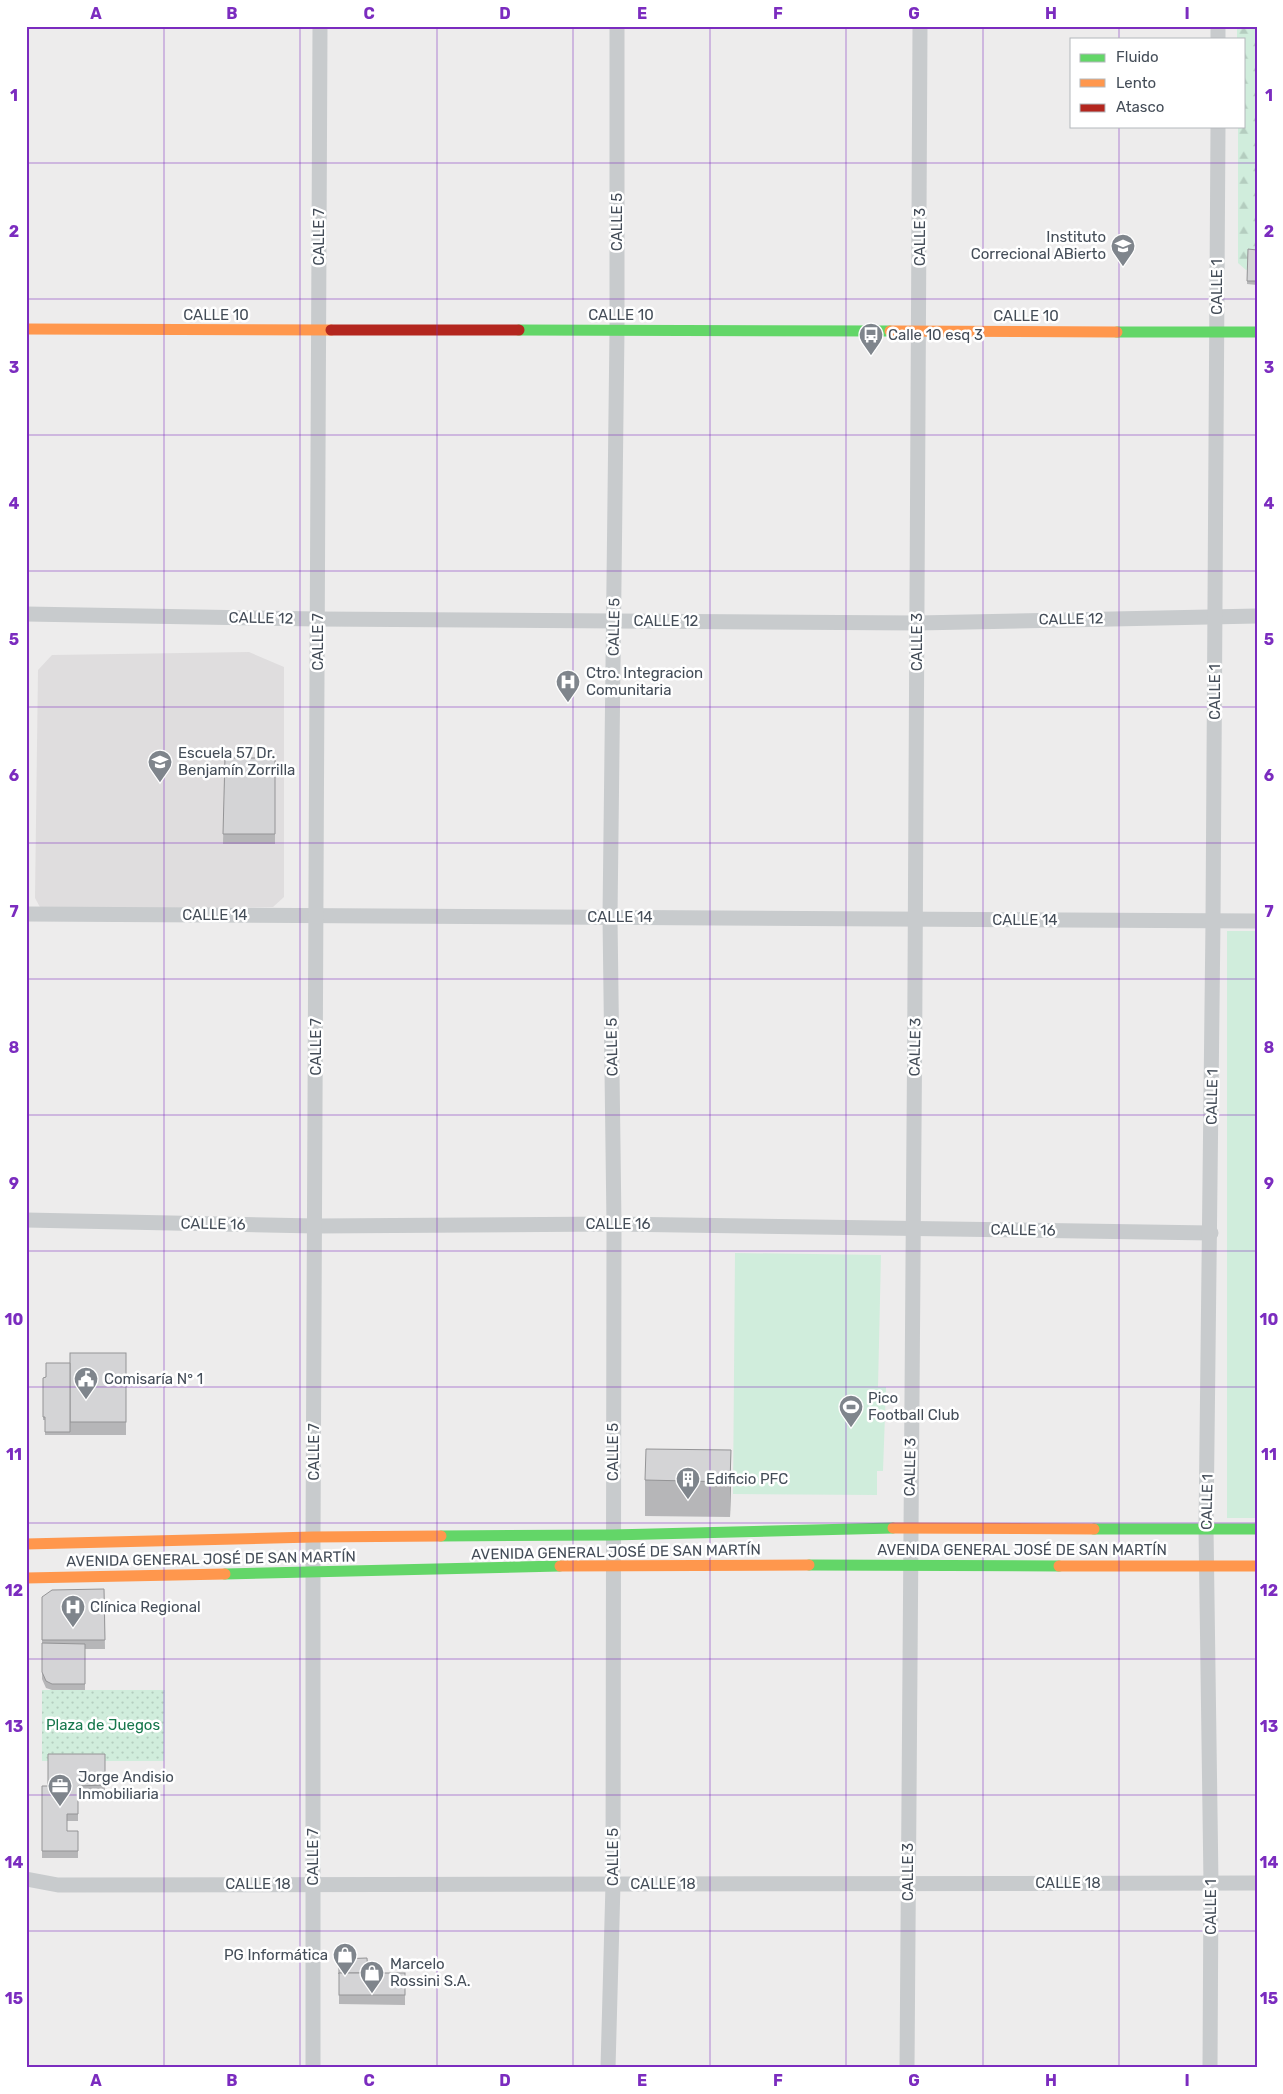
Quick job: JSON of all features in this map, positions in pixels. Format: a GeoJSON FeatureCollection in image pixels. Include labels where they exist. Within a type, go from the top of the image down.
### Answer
{"type":"FeatureCollection","features":[{"type":"Feature","properties":{"kind":"main road","name":"CALLE 10"},"geometry":{"type":"LineString","coordinates":[[26,329],[1257,332]]}},
{"type":"Feature","properties":{"kind":"main road","name":"AVENIDA GENERAL JOSÉ DE SAN MARTÍN"},"geometry":{"type":"LineString","coordinates":[[26,1544],[313,1537],[612,1534],[910,1528],[1257,1529]]}},
{"type":"Feature","properties":{"kind":"main road","name":"AVENIDA GENERAL JOSÉ DE SAN MARTÍN"},"geometry":{"type":"LineString","coordinates":[[26,1578],[613,1565],[1257,1566]]}},
{"type":"Feature","properties":{"kind":"street","name":"CALLE 7"},"geometry":{"type":"LineString","coordinates":[[313,2068],[313,1537],[316,1226],[320,26]]}},
{"type":"Feature","properties":{"kind":"street","name":"CALLE 5"},"geometry":{"type":"LineString","coordinates":[[608,2068],[613,1884],[612,1534],[614,1224],[610,917],[617,330],[617,26]]}},
{"type":"Feature","properties":{"kind":"street","name":"CALLE 3"},"geometry":{"type":"LineString","coordinates":[[907,2068],[910,1528],[917,919],[916,623],[920,331],[920,26]]}},
{"type":"Feature","properties":{"kind":"street","name":"CALLE 1"},"geometry":{"type":"LineString","coordinates":[[1210,2068],[1211,1883],[1206,1528],[1214,921],[1218,128]]}},
{"type":"Feature","properties":{"kind":"street","name":"CALLE 12"},"geometry":{"type":"LineString","coordinates":[[26,614],[318,619],[916,623],[1257,616]]}},
{"type":"Feature","properties":{"kind":"street","name":"CALLE 14"},"geometry":{"type":"LineString","coordinates":[[26,914],[1257,921]]}},
{"type":"Feature","properties":{"kind":"street","name":"CALLE 16"},"geometry":{"type":"LineString","coordinates":[[26,1220],[316,1226],[614,1224],[1211,1233]]}},
{"type":"Feature","properties":{"kind":"street","name":"CALLE 18"},"geometry":{"type":"LineString","coordinates":[[26,1879],[58,1885],[1257,1883]]}},
{"type":"Feature","properties":{"kind":"shaded area","name":"Escuela 57 Dr. Benjamín Zorrilla"},"geometry":{"type":"Polygon","coordinates":[[[249,652],[284,667],[284,897],[273,907],[41,909],[35,898],[38,670],[52,655],[249,652]]]}},
{"type":"Feature","properties":{"kind":"green space"},"geometry":{"type":"Polygon","coordinates":[[[1237,26],[1257,26],[1257,264],[1246,270],[1238,263],[1238,128],[1246,128],[1246,38],[1237,38],[1237,26]]]}},
{"type":"Feature","properties":{"kind":"green space"},"geometry":{"type":"Polygon","coordinates":[[[1227,931],[1257,931],[1257,1518],[1227,1518],[1227,931]]]}},
{"type":"Feature","properties":{"kind":"green space"},"geometry":{"type":"Polygon","coordinates":[[[735,1253],[881,1255],[878,1387],[886,1387],[883,1471],[877,1471],[877,1495],[733,1494],[735,1253]]]}},
{"type":"Feature","properties":{"kind":"green space","name":"Plaza de Juegos"},"geometry":{"type":"Polygon","coordinates":[[[42,1690],[165,1690],[164,1761],[42,1761],[42,1690]]]}},
{"type":"Feature","properties":{"kind":"building"},"geometry":{"type":"Polygon","coordinates":[[[1248,249],[1257,250],[1257,281],[1247,281],[1248,249]]]}},
{"type":"Feature","properties":{"kind":"building"},"geometry":{"type":"Polygon","coordinates":[[[225,758],[275,758],[275,834],[223,834],[225,758]]]}},
{"type":"Feature","properties":{"kind":"building"},"geometry":{"type":"Polygon","coordinates":[[[70,1353],[126,1353],[126,1422],[70,1422],[70,1353]]]}},
{"type":"Feature","properties":{"kind":"building"},"geometry":{"type":"Polygon","coordinates":[[[46,1363],[70,1363],[70,1432],[45,1432],[43,1378],[46,1377],[46,1363]]]}},
{"type":"Feature","properties":{"kind":"building"},"geometry":{"type":"Polygon","coordinates":[[[646,1449],[731,1450],[730,1482],[645,1480],[646,1449]]]}},
{"type":"Feature","properties":{"kind":"building","name":"Clínica Regional"},"geometry":{"type":"Polygon","coordinates":[[[104,1589],[105,1640],[42,1640],[42,1597],[52,1590],[104,1589]]]}},
{"type":"Feature","properties":{"kind":"building"},"geometry":{"type":"Polygon","coordinates":[[[42,1643],[85,1644],[85,1684],[52,1684],[46,1681],[42,1672],[42,1643]]]}},
{"type":"Feature","properties":{"kind":"building"},"geometry":{"type":"Polygon","coordinates":[[[48,1754],[105,1754],[105,1785],[78,1786],[78,1814],[67,1814],[67,1831],[78,1831],[78,1851],[42,1851],[42,1786],[48,1786],[48,1754]]]}},
{"type":"Feature","properties":{"kind":"building"},"geometry":{"type":"Polygon","coordinates":[[[367,1958],[368,1973],[339,1973],[339,1959],[367,1958]]]}},
{"type":"Feature","properties":{"kind":"building"},"geometry":{"type":"Polygon","coordinates":[[[339,1973],[405,1973],[405,1995],[339,1995],[339,1973]]]}},
{"type":"Feature","properties":{"kind":"traffic: fast"},"geometry":{"type":"LineString","coordinates":[[519,330],[890,331]]}},
{"type":"Feature","properties":{"kind":"traffic: fast"},"geometry":{"type":"LineString","coordinates":[[1117,332],[1257,332]]}},
{"type":"Feature","properties":{"kind":"traffic: fast"},"geometry":{"type":"LineString","coordinates":[[441,1536],[612,1535],[893,1528]]}},
{"type":"Feature","properties":{"kind":"traffic: fast"},"geometry":{"type":"LineString","coordinates":[[1094,1529],[1257,1529]]}},
{"type":"Feature","properties":{"kind":"traffic: fast"},"geometry":{"type":"LineString","coordinates":[[809,1565],[1059,1566]]}},
{"type":"Feature","properties":{"kind":"traffic: fast"},"geometry":{"type":"LineString","coordinates":[[225,1574],[560,1566]]}},
{"type":"Feature","properties":{"kind":"traffic: slow"},"geometry":{"type":"LineString","coordinates":[[26,329],[331,330]]}},
{"type":"Feature","properties":{"kind":"traffic: slow"},"geometry":{"type":"LineString","coordinates":[[890,331],[1117,332]]}},
{"type":"Feature","properties":{"kind":"traffic: slow"},"geometry":{"type":"LineString","coordinates":[[893,1528],[1094,1529]]}},
{"type":"Feature","properties":{"kind":"traffic: slow"},"geometry":{"type":"LineString","coordinates":[[26,1544],[441,1536]]}},
{"type":"Feature","properties":{"kind":"traffic: slow"},"geometry":{"type":"LineString","coordinates":[[560,1566],[809,1565]]}},
{"type":"Feature","properties":{"kind":"traffic: slow"},"geometry":{"type":"LineString","coordinates":[[1059,1566],[1257,1566]]}},
{"type":"Feature","properties":{"kind":"traffic: slow"},"geometry":{"type":"LineString","coordinates":[[26,1578],[225,1574]]}},
{"type":"Feature","properties":{"kind":"traffic: jam"},"geometry":{"type":"LineString","coordinates":[[331,330],[519,330]]}},
{"type":"Feature","properties":{"kind":"place","name":"Instituto Correcional ABierto"},"geometry":{"type":"Point","coordinates":[1123,267]}},
{"type":"Feature","properties":{"kind":"place","name":"Calle 10 esq 3"},"geometry":{"type":"Point","coordinates":[871,356]}},
{"type":"Feature","properties":{"kind":"place","name":"Ctro. Integracion Comunitaria"},"geometry":{"type":"Point","coordinates":[568,703]}},
{"type":"Feature","properties":{"kind":"place","name":"Escuela 57 Dr. Benjamín Zorrilla"},"geometry":{"type":"Point","coordinates":[160,783]}},
{"type":"Feature","properties":{"kind":"place","name":"Comisaría N° 1"},"geometry":{"type":"Point","coordinates":[86,1400]}},
{"type":"Feature","properties":{"kind":"place","name":"Pico Football Club"},"geometry":{"type":"Point","coordinates":[851,1428]}},
{"type":"Feature","properties":{"kind":"place","name":"Edificio PFC"},"geometry":{"type":"Point","coordinates":[688,1500]}},
{"type":"Feature","properties":{"kind":"place","name":"Clínica Regional"},"geometry":{"type":"Point","coordinates":[73,1628]}},
{"type":"Feature","properties":{"kind":"place","name":"Jorge Andisio Inmobiliaria"},"geometry":{"type":"Point","coordinates":[60,1807]}},
{"type":"Feature","properties":{"kind":"place","name":"PG Informática"},"geometry":{"type":"Point","coordinates":[345,1976]}},
{"type":"Feature","properties":{"kind":"place","name":"Marcelo Rossini S.A."},"geometry":{"type":"Point","coordinates":[372,1994]}}]}
